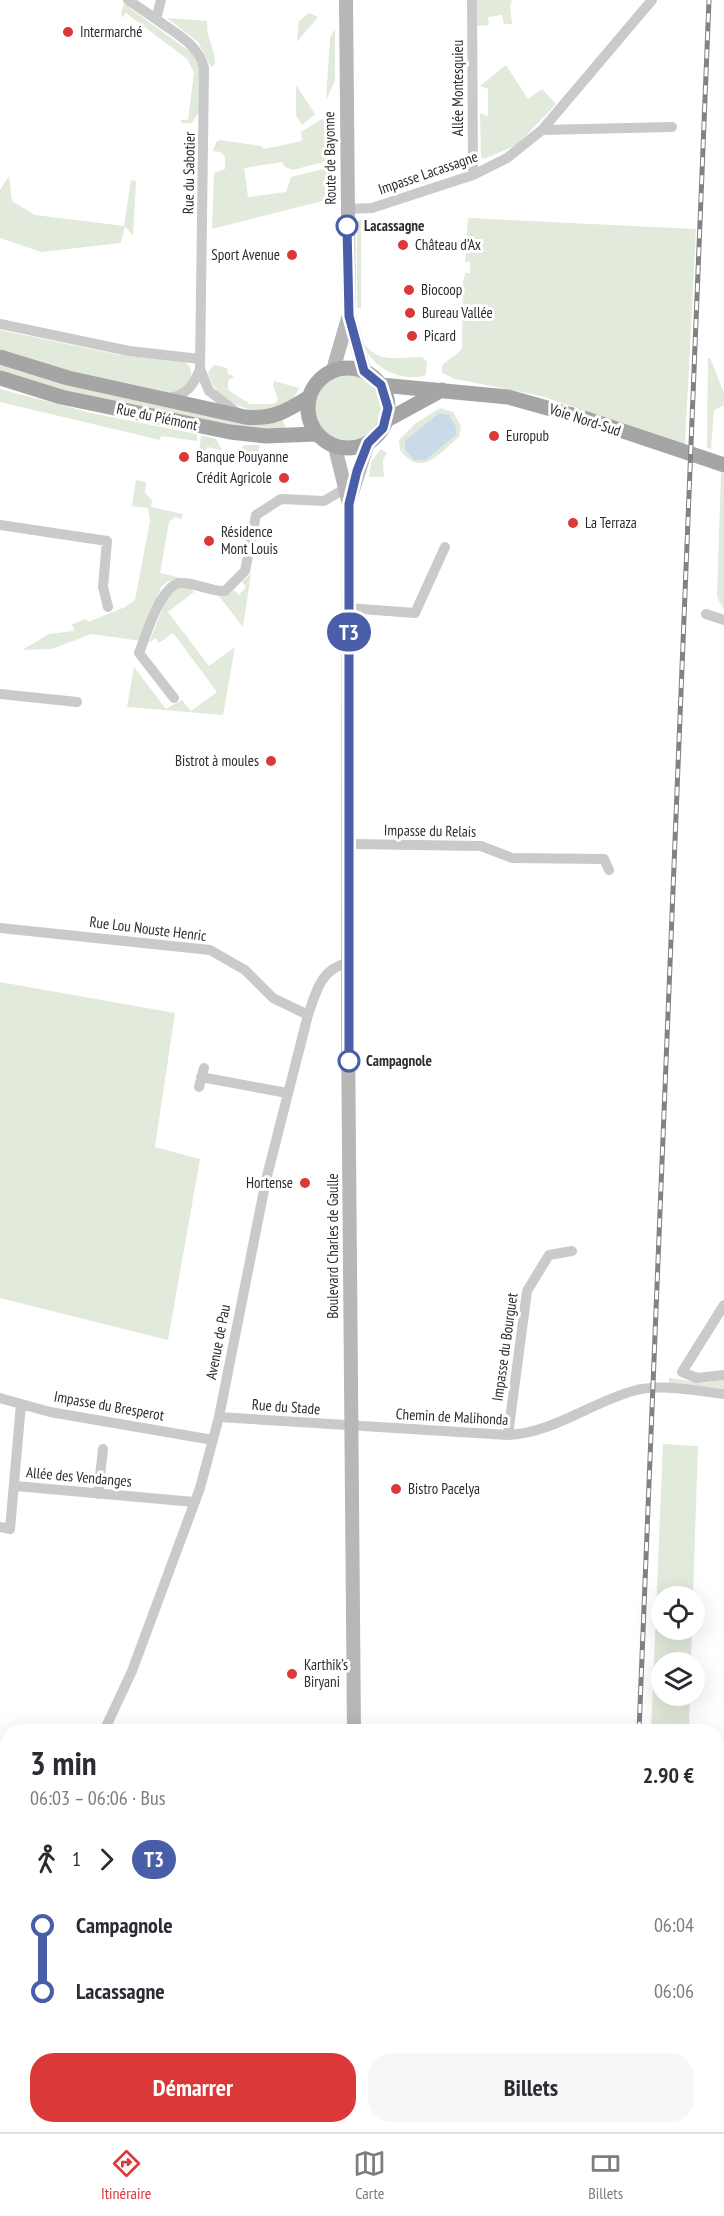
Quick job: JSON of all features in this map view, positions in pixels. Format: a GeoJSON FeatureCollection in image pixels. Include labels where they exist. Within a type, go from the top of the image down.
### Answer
{"type":"FeatureCollection","features":[{"type":"Feature","properties":{"kind":"main road","name":"Route de Bayonne"},"geometry":{"type":"LineString","coordinates":[[346,0],[349,316],[364,371]]}},
{"type":"Feature","properties":{"kind":"main road","name":"Route de Bayonne"},"geometry":{"type":"LineString","coordinates":[[333,370],[349,316]]}},
{"type":"Feature","properties":{"kind":"main road","name":"Rue du Piémont"},"geometry":{"type":"LineString","coordinates":[[0,357],[68,378],[245,417],[262,419],[282,414],[309,397]]}},
{"type":"Feature","properties":{"kind":"main road"},"geometry":{"type":"LineString","coordinates":[[344,368],[364,371],[381,385],[388,402],[387,420],[379,435],[368,443],[346,449],[335,447],[316,434],[307,410],[309,397],[322,377],[333,370],[344,368]]}},
{"type":"Feature","properties":{"kind":"main road","name":"Rue du Piémont"},"geometry":{"type":"LineString","coordinates":[[0,378],[61,397],[230,432],[266,436],[316,434]]}},
{"type":"Feature","properties":{"kind":"main road","name":"Voie Nord-Sud"},"geometry":{"type":"LineString","coordinates":[[381,385],[508,397],[590,420],[724,465]]}},
{"type":"Feature","properties":{"kind":"main road"},"geometry":{"type":"LineString","coordinates":[[387,420],[443,390]]}},
{"type":"Feature","properties":{"kind":"main road"},"geometry":{"type":"LineString","coordinates":[[349,504],[357,471],[368,443]]}},
{"type":"Feature","properties":{"kind":"main road"},"geometry":{"type":"LineString","coordinates":[[335,447],[349,504],[348,608]]}},
{"type":"Feature","properties":{"kind":"main road","name":"Boulevard Charles de Gaulle"},"geometry":{"type":"LineString","coordinates":[[348,608],[350,760],[348,963],[354,1724]]}},
{"type":"Feature","properties":{"kind":"street","name":"Rue du Sabotier"},"geometry":{"type":"LineString","coordinates":[[128,0],[199,53],[204,68],[200,364],[204,384],[215,398],[245,417]]}},
{"type":"Feature","properties":{"kind":"street"},"geometry":{"type":"LineString","coordinates":[[156,19],[161,0]]}},
{"type":"Feature","properties":{"kind":"street","name":"Allée Montesquieu"},"geometry":{"type":"LineString","coordinates":[[472,0],[473,175]]}},
{"type":"Feature","properties":{"kind":"street","name":"Impasse Lacassagne"},"geometry":{"type":"LineString","coordinates":[[347,209],[372,208],[473,175],[507,158],[542,130],[652,0]]}},
{"type":"Feature","properties":{"kind":"street"},"geometry":{"type":"LineString","coordinates":[[542,130],[672,127]]}},
{"type":"Feature","properties":{"kind":"street"},"geometry":{"type":"LineString","coordinates":[[0,324],[200,364],[188,390],[180,395],[161,399]]}},
{"type":"Feature","properties":{"kind":"street"},"geometry":{"type":"LineString","coordinates":[[174,698],[139,653],[164,593],[172,585],[181,582],[225,591],[245,571],[256,515],[281,499],[324,501],[346,488]]}},
{"type":"Feature","properties":{"kind":"street"},"geometry":{"type":"LineString","coordinates":[[0,525],[107,541],[103,587],[108,607]]}},
{"type":"Feature","properties":{"kind":"street"},"geometry":{"type":"LineString","coordinates":[[348,608],[415,613],[445,547]]}},
{"type":"Feature","properties":{"kind":"street"},"geometry":{"type":"LineString","coordinates":[[706,614],[724,620]]}},
{"type":"Feature","properties":{"kind":"street"},"geometry":{"type":"LineString","coordinates":[[0,694],[77,702]]}},
{"type":"Feature","properties":{"kind":"street","name":"Impasse du Relais"},"geometry":{"type":"LineString","coordinates":[[350,844],[481,846],[512,858],[604,859],[609,870]]}},
{"type":"Feature","properties":{"kind":"street","name":"Rue Lou Nouste Henric"},"geometry":{"type":"LineString","coordinates":[[0,927],[210,950],[245,970],[273,998],[308,1015]]}},
{"type":"Feature","properties":{"kind":"street","name":"Avenue de Pau"},"geometry":{"type":"LineString","coordinates":[[107,1724],[132,1671],[194,1502],[213,1440],[266,1180],[308,1015],[316,990],[327,972],[348,963]]}},
{"type":"Feature","properties":{"kind":"street"},"geometry":{"type":"LineString","coordinates":[[202,1077],[287,1093]]}},
{"type":"Feature","properties":{"kind":"street","name":"Impasse du Bourguet"},"geometry":{"type":"LineString","coordinates":[[508,1435],[527,1291],[549,1255],[572,1251]]}},
{"type":"Feature","properties":{"kind":"street"},"geometry":{"type":"LineString","coordinates":[[724,1305],[682,1372],[697,1378],[724,1375]]}},
{"type":"Feature","properties":{"kind":"street","name":"Chemin de Malihonda"},"geometry":{"type":"LineString","coordinates":[[351,1426],[522,1434],[548,1426],[635,1390],[675,1388],[724,1394]]}},
{"type":"Feature","properties":{"kind":"street","name":"Impasse du Bresperot"},"geometry":{"type":"LineString","coordinates":[[0,1398],[50,1412],[213,1440]]}},
{"type":"Feature","properties":{"kind":"street"},"geometry":{"type":"LineString","coordinates":[[15,1486],[21,1404]]}},
{"type":"Feature","properties":{"kind":"street","name":"Rue du Stade"},"geometry":{"type":"LineString","coordinates":[[219,1417],[351,1426]]}},
{"type":"Feature","properties":{"kind":"street"},"geometry":{"type":"LineString","coordinates":[[98,1494],[103,1449]]}},
{"type":"Feature","properties":{"kind":"street","name":"Allée des Vendanges"},"geometry":{"type":"LineString","coordinates":[[0,1527],[10,1529],[15,1486],[194,1502]]}},
{"type":"Feature","properties":{"kind":"street"},"geometry":{"type":"LineString","coordinates":[[0,2120],[0,2127]]}},
{"type":"Feature","properties":{"kind":"shaded area"},"geometry":{"type":"Polygon","coordinates":[[[476,0],[512,0],[510,6],[512,24],[504,24],[502,15],[488,17],[489,25],[477,26],[476,0]]]}},
{"type":"Feature","properties":{"kind":"shaded area"},"geometry":{"type":"Polygon","coordinates":[[[124,4],[192,53],[200,67],[199,112],[192,123],[181,123],[181,120],[188,120],[194,72],[187,59],[126,13],[122,18],[121,12],[124,4]]]}},
{"type":"Feature","properties":{"kind":"shaded area"},"geometry":{"type":"Polygon","coordinates":[[[309,13],[318,17],[297,42],[299,21],[309,13]]]}},
{"type":"Feature","properties":{"kind":"shaded area"},"geometry":{"type":"Polygon","coordinates":[[[167,18],[207,21],[215,64],[211,67],[198,42],[167,18]]]}},
{"type":"Feature","properties":{"kind":"shaded area"},"geometry":{"type":"Polygon","coordinates":[[[335,29],[335,81],[326,100],[330,38],[335,29]]]}},
{"type":"Feature","properties":{"kind":"shaded area"},"geometry":{"type":"Polygon","coordinates":[[[506,65],[528,99],[542,89],[556,104],[517,145],[484,159],[481,157],[480,113],[488,116],[488,89],[480,86],[506,65]]]}},
{"type":"Feature","properties":{"kind":"shaded area"},"geometry":{"type":"Polygon","coordinates":[[[296,85],[315,114],[302,125],[296,115],[296,85]]]}},
{"type":"Feature","properties":{"kind":"shaded area"},"geometry":{"type":"Polygon","coordinates":[[[322,119],[333,126],[334,159],[293,170],[285,167],[282,162],[244,168],[248,197],[286,192],[291,177],[334,166],[334,193],[322,201],[212,229],[214,173],[225,169],[225,157],[221,152],[213,151],[216,142],[220,140],[261,146],[264,149],[302,141],[301,132],[322,119]]]}},
{"type":"Feature","properties":{"kind":"shaded area"},"geometry":{"type":"Polygon","coordinates":[[[9,176],[12,201],[35,215],[124,226],[131,180],[136,181],[133,236],[125,226],[121,243],[41,252],[0,238],[0,190],[9,176]]]}},
{"type":"Feature","properties":{"kind":"shaded area"},"geometry":{"type":"Polygon","coordinates":[[[468,218],[696,229],[685,445],[541,396],[455,379],[442,373],[442,366],[462,348],[463,283],[465,273],[470,273],[470,262],[465,262],[468,218]]]}},
{"type":"Feature","properties":{"kind":"shaded area"},"geometry":{"type":"Polygon","coordinates":[[[364,219],[361,227],[361,309],[357,307],[357,225],[358,221],[364,219]]]}},
{"type":"Feature","properties":{"kind":"shaded area"},"geometry":{"type":"Polygon","coordinates":[[[0,330],[120,355],[185,362],[190,367],[192,378],[187,386],[172,394],[76,373],[0,349],[0,330]]]}},
{"type":"Feature","properties":{"kind":"shaded area"},"geometry":{"type":"Polygon","coordinates":[[[363,343],[369,350],[383,357],[422,357],[427,362],[426,375],[407,377],[388,371],[373,360],[363,343]]]}},
{"type":"Feature","properties":{"kind":"shaded area"},"geometry":{"type":"Polygon","coordinates":[[[708,358],[710,358],[724,393],[724,405],[714,410],[711,449],[707,448],[708,358]]]}},
{"type":"Feature","properties":{"kind":"shaded area"},"geometry":{"type":"Polygon","coordinates":[[[0,364],[282,419],[287,430],[255,430],[98,400],[0,373],[0,364]]]}},
{"type":"Feature","properties":{"kind":"shaded area"},"geometry":{"type":"Polygon","coordinates":[[[214,365],[227,368],[228,374],[234,376],[228,381],[228,390],[250,404],[274,404],[278,400],[273,385],[274,381],[299,388],[291,400],[279,408],[265,411],[250,409],[223,396],[213,385],[208,372],[214,365]]]}},
{"type":"Feature","properties":{"kind":"shaded area"},"geometry":{"type":"Polygon","coordinates":[[[349,374],[362,377],[373,384],[380,395],[383,408],[380,421],[373,432],[362,439],[349,442],[336,439],[325,432],[318,421],[315,408],[318,395],[325,384],[336,377],[349,374]]]}},
{"type":"Feature","properties":{"kind":"shaded area"},"geometry":{"type":"Polygon","coordinates":[[[0,389],[91,413],[197,434],[197,441],[161,436],[160,440],[0,402],[0,389]]]}},
{"type":"Feature","properties":{"kind":"shaded area"},"geometry":{"type":"Polygon","coordinates":[[[440,408],[453,412],[461,426],[459,437],[437,456],[423,463],[408,458],[400,450],[399,440],[416,423],[440,408]]]}},
{"type":"Feature","properties":{"kind":"shaded area"},"geometry":{"type":"Polygon","coordinates":[[[201,435],[216,439],[222,450],[207,447],[205,453],[199,452],[201,435]]]}},
{"type":"Feature","properties":{"kind":"shaded area"},"geometry":{"type":"Polygon","coordinates":[[[245,445],[260,445],[255,464],[248,463],[249,456],[235,453],[245,445]]]}},
{"type":"Feature","properties":{"kind":"shaded area"},"geometry":{"type":"Polygon","coordinates":[[[381,449],[387,453],[383,460],[384,477],[369,477],[371,462],[381,449]]]}},
{"type":"Feature","properties":{"kind":"shaded area"},"geometry":{"type":"Polygon","coordinates":[[[721,473],[724,473],[724,610],[717,597],[721,473]]]}},
{"type":"Feature","properties":{"kind":"shaded area"},"geometry":{"type":"Polygon","coordinates":[[[136,480],[146,482],[145,493],[152,500],[151,507],[183,514],[181,519],[175,517],[169,522],[160,573],[181,578],[167,582],[161,587],[141,641],[91,634],[52,649],[22,650],[49,634],[74,631],[72,624],[86,619],[88,622],[125,607],[135,600],[150,521],[148,508],[132,506],[136,480]]]}},
{"type":"Feature","properties":{"kind":"shaded area"},"geometry":{"type":"Polygon","coordinates":[[[251,574],[243,627],[218,595],[234,590],[239,595],[246,587],[242,582],[251,574]]]}},
{"type":"Feature","properties":{"kind":"shaded area"},"geometry":{"type":"Polygon","coordinates":[[[175,588],[191,588],[194,592],[168,612],[209,666],[235,647],[223,715],[127,707],[134,667],[166,709],[182,700],[191,711],[217,692],[173,633],[159,643],[156,638],[149,643],[168,594],[175,588]]]}},
{"type":"Feature","properties":{"kind":"shaded area"},"geometry":{"type":"Polygon","coordinates":[[[0,982],[175,1013],[155,1147],[200,1159],[168,1340],[0,1298],[0,982]]]}},
{"type":"Feature","properties":{"kind":"shaded area"},"geometry":{"type":"Polygon","coordinates":[[[669,1378],[702,1383],[724,1380],[724,1389],[669,1383],[669,1378]]]}},
{"type":"Feature","properties":{"kind":"shaded area"},"geometry":{"type":"Polygon","coordinates":[[[663,1444],[698,1446],[693,1586],[657,1586],[663,1444]]]}},
{"type":"Feature","properties":{"kind":"shaded area"},"geometry":{"type":"Polygon","coordinates":[[[655,1640],[692,1640],[691,1652],[654,1652],[655,1640]]]}},
{"type":"Feature","properties":{"kind":"shaded area"},"geometry":{"type":"Polygon","coordinates":[[[652,1706],[690,1706],[689,1724],[651,1724],[652,1706]]]}},
{"type":"Feature","properties":{"kind":"water"},"geometry":{"type":"Polygon","coordinates":[[[439,413],[449,415],[456,427],[456,435],[425,460],[414,460],[405,449],[405,441],[439,413]]]}},
{"type":"Feature","properties":{"kind":"railway"},"geometry":{"type":"LineString","coordinates":[[639,1724],[709,0]]}},
{"type":"Feature","properties":{"kind":"bus line","name":"T3"},"geometry":{"type":"LineString","coordinates":[[347,226],[349,316],[364,371],[381,385],[387,396],[388,408],[387,420],[379,435],[368,443],[357,471],[349,504],[349,1061]]}},
{"type":"Feature","properties":{"kind":"place","name":"Intermarché"},"geometry":{"type":"Point","coordinates":[68,32]}},
{"type":"Feature","properties":{"kind":"place","name":"Lacassagne"},"geometry":{"type":"Point","coordinates":[347,226]}},
{"type":"Feature","properties":{"kind":"place","name":"Château d'Ax"},"geometry":{"type":"Point","coordinates":[403,245]}},
{"type":"Feature","properties":{"kind":"place","name":"Sport Avenue"},"geometry":{"type":"Point","coordinates":[292,255]}},
{"type":"Feature","properties":{"kind":"place","name":"Biocoop"},"geometry":{"type":"Point","coordinates":[409,290]}},
{"type":"Feature","properties":{"kind":"place","name":"Bureau Vallée"},"geometry":{"type":"Point","coordinates":[410,313]}},
{"type":"Feature","properties":{"kind":"place","name":"Picard"},"geometry":{"type":"Point","coordinates":[412,336]}},
{"type":"Feature","properties":{"kind":"place","name":"Europub"},"geometry":{"type":"Point","coordinates":[494,436]}},
{"type":"Feature","properties":{"kind":"place","name":"Banque Pouyanne"},"geometry":{"type":"Point","coordinates":[184,457]}},
{"type":"Feature","properties":{"kind":"place","name":"Crédit Agricole"},"geometry":{"type":"Point","coordinates":[284,478]}},
{"type":"Feature","properties":{"kind":"place","name":"La Terraza"},"geometry":{"type":"Point","coordinates":[573,523]}},
{"type":"Feature","properties":{"kind":"place","name":"Résidence Mont Louis"},"geometry":{"type":"Point","coordinates":[209,541]}},
{"type":"Feature","properties":{"kind":"place","name":"Bistrot à moules"},"geometry":{"type":"Point","coordinates":[271,761]}},
{"type":"Feature","properties":{"kind":"place","name":"Campagnole"},"geometry":{"type":"Point","coordinates":[349,1061]}},
{"type":"Feature","properties":{"kind":"place","name":"Hortense"},"geometry":{"type":"Point","coordinates":[305,1183]}},
{"type":"Feature","properties":{"kind":"place","name":"Bistro Pacelya"},"geometry":{"type":"Point","coordinates":[396,1489]}},
{"type":"Feature","properties":{"kind":"place","name":"Karthik’s Biryani"},"geometry":{"type":"Point","coordinates":[292,1674]}}]}
